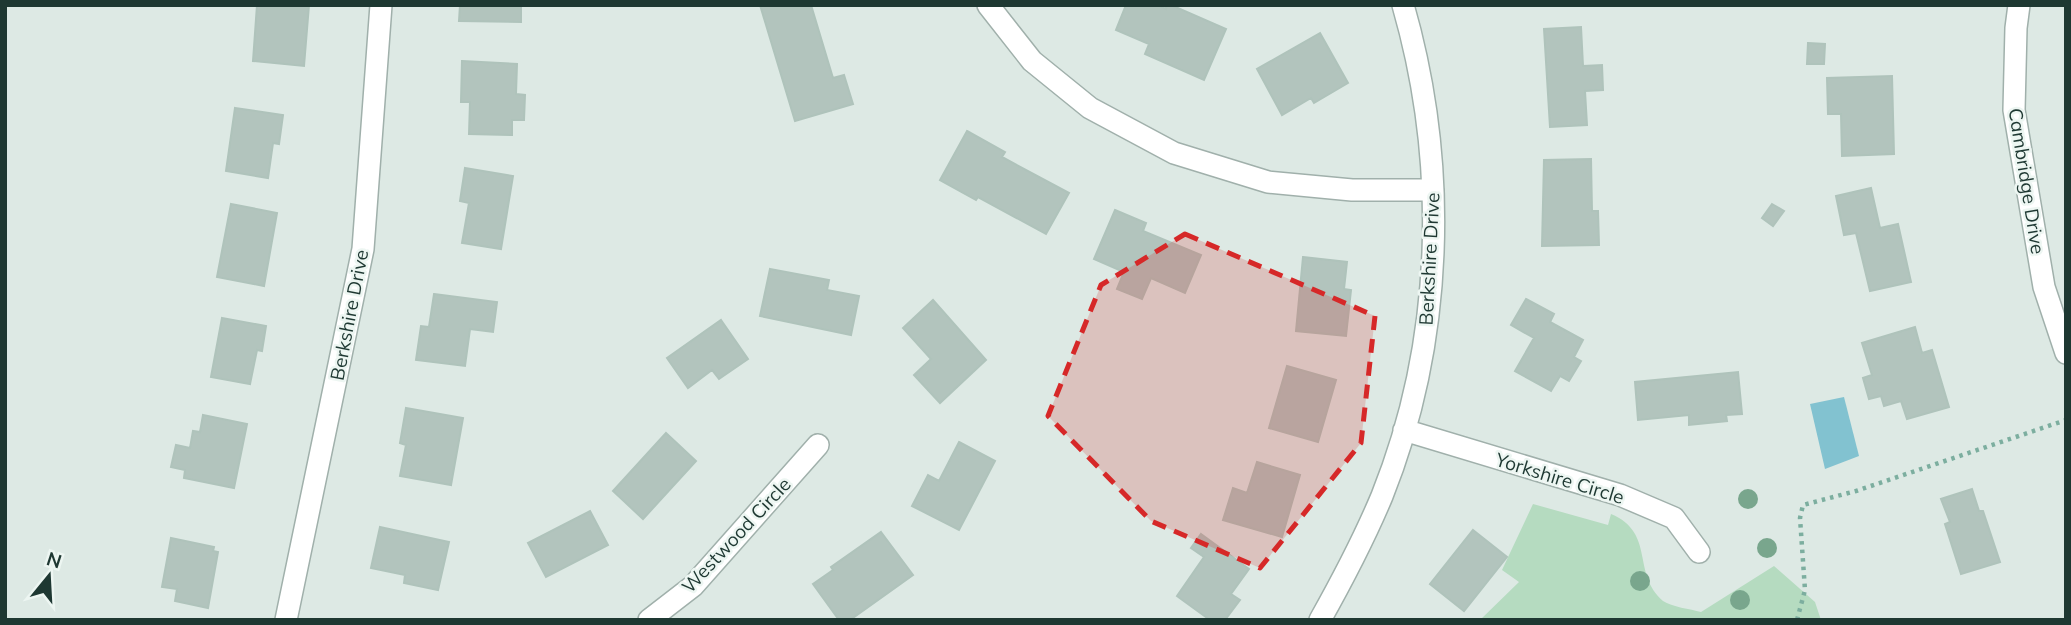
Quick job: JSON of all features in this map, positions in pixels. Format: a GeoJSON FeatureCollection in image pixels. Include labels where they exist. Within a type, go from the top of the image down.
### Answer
{"type":"FeatureCollection","features":[{"type":"Feature","properties":{"kind":"street","name":"Berkshire Drive"},"geometry":{"type":"LineString","coordinates":[[286,620],[363,249],[381,5]]}},
{"type":"Feature","properties":{"kind":"street"},"geometry":{"type":"LineString","coordinates":[[988,5],[1032,61],[1090,108],[1174,152],[1268,182],[1352,190],[1433,190]]}},
{"type":"Feature","properties":{"kind":"street","name":"Berkshire Drive"},"geometry":{"type":"LineString","coordinates":[[1320,620],[1355,558],[1382,495],[1404,430],[1425,342],[1432,272],[1433,190],[1429,139],[1416,56],[1403,5]]}},
{"type":"Feature","properties":{"kind":"street","name":"Cambridge Drive"},"geometry":{"type":"LineString","coordinates":[[2019,5],[2014,110],[2044,287],[2066,353]]}},
{"type":"Feature","properties":{"kind":"street","name":"Yorkshire Circle"},"geometry":{"type":"LineString","coordinates":[[1404,430],[1620,495],[1674,518],[1699,552]]}},
{"type":"Feature","properties":{"kind":"street","name":"Westwood Circle"},"geometry":{"type":"LineString","coordinates":[[649,620],[693,586],[818,445]]}},
{"type":"Feature","properties":{"kind":"path"},"geometry":{"type":"LineString","coordinates":[[1797,620],[1805,590],[1800,518],[1803,505],[1856,491],[2066,420]]}},
{"type":"Feature","properties":{"kind":"highlighted area"},"geometry":{"type":"Polygon","coordinates":[[[1185,234],[1375,316],[1361,443],[1260,568],[1151,521],[1048,416],[1101,285],[1185,234]]]}},
{"type":"Feature","properties":{"kind":"green space"},"geometry":{"type":"Polygon","coordinates":[[[1533,504],[1608,525],[1611,514],[1625,522],[1639,542],[1653,590],[1667,603],[1701,612],[1774,566],[1815,602],[1821,620],[1480,620],[1519,582],[1502,570],[1533,504]]]}},
{"type":"Feature","properties":{"kind":"water"},"geometry":{"type":"Polygon","coordinates":[[[1844,397],[1859,456],[1825,469],[1810,404],[1844,397]]]}},
{"type":"Feature","properties":{"kind":"building"},"geometry":{"type":"Polygon","coordinates":[[[257,5],[309,5],[304,66],[253,61],[257,5]]]}},
{"type":"Feature","properties":{"kind":"building"},"geometry":{"type":"Polygon","coordinates":[[[460,5],[521,5],[521,22],[459,21],[460,5]]]}},
{"type":"Feature","properties":{"kind":"building"},"geometry":{"type":"Polygon","coordinates":[[[760,5],[811,5],[833,78],[844,75],[853,104],[795,121],[760,5]]]}},
{"type":"Feature","properties":{"kind":"building"},"geometry":{"type":"Polygon","coordinates":[[[1126,5],[1158,5],[1166,9],[1167,5],[1171,5],[1226,29],[1204,80],[1145,54],[1149,44],[1116,30],[1126,5]]]}},
{"type":"Feature","properties":{"kind":"building"},"geometry":{"type":"Polygon","coordinates":[[[1581,27],[1583,66],[1602,65],[1603,90],[1585,91],[1587,125],[1550,127],[1544,29],[1581,27]]]}},
{"type":"Feature","properties":{"kind":"building"},"geometry":{"type":"Polygon","coordinates":[[[1320,33],[1348,83],[1314,103],[1311,98],[1282,115],[1257,69],[1320,33]]]}},
{"type":"Feature","properties":{"kind":"building"},"geometry":{"type":"Polygon","coordinates":[[[1808,43],[1825,44],[1824,64],[1807,64],[1808,43]]]}},
{"type":"Feature","properties":{"kind":"building"},"geometry":{"type":"Polygon","coordinates":[[[462,61],[517,64],[516,94],[525,95],[524,120],[512,120],[512,135],[469,134],[470,102],[461,102],[462,61]]]}},
{"type":"Feature","properties":{"kind":"building"},"geometry":{"type":"Polygon","coordinates":[[[1892,76],[1894,154],[1842,156],[1841,114],[1828,114],[1827,78],[1892,76]]]}},
{"type":"Feature","properties":{"kind":"building"},"geometry":{"type":"Polygon","coordinates":[[[235,108],[283,115],[279,144],[273,143],[268,178],[226,171],[235,108]]]}},
{"type":"Feature","properties":{"kind":"building"},"geometry":{"type":"Polygon","coordinates":[[[967,131],[1005,152],[1002,157],[1069,193],[1046,234],[978,197],[976,200],[940,180],[967,131]]]}},
{"type":"Feature","properties":{"kind":"building"},"geometry":{"type":"Polygon","coordinates":[[[1591,159],[1592,211],[1598,211],[1599,245],[1542,246],[1544,160],[1591,159]]]}},
{"type":"Feature","properties":{"kind":"building"},"geometry":{"type":"Polygon","coordinates":[[[465,168],[513,176],[501,249],[462,243],[469,203],[460,201],[465,168]]]}},
{"type":"Feature","properties":{"kind":"building"},"geometry":{"type":"Polygon","coordinates":[[[1871,188],[1880,228],[1898,224],[1911,282],[1870,291],[1856,233],[1844,235],[1836,196],[1871,188]]]}},
{"type":"Feature","properties":{"kind":"building"},"geometry":{"type":"Polygon","coordinates":[[[231,204],[277,213],[264,286],[217,277],[231,204]]]}},
{"type":"Feature","properties":{"kind":"building"},"geometry":{"type":"Polygon","coordinates":[[[1772,204],[1784,211],[1773,226],[1762,218],[1772,204]]]}},
{"type":"Feature","properties":{"kind":"building"},"geometry":{"type":"Polygon","coordinates":[[[1115,210],[1146,223],[1143,231],[1201,255],[1185,293],[1151,278],[1142,299],[1117,289],[1124,272],[1094,259],[1115,210]]]}},
{"type":"Feature","properties":{"kind":"building"},"geometry":{"type":"Polygon","coordinates":[[[1303,257],[1347,262],[1344,289],[1351,290],[1346,336],[1296,331],[1303,257]]]}},
{"type":"Feature","properties":{"kind":"building"},"geometry":{"type":"Polygon","coordinates":[[[770,269],[829,280],[827,290],[859,296],[851,335],[760,316],[770,269]]]}},
{"type":"Feature","properties":{"kind":"building"},"geometry":{"type":"Polygon","coordinates":[[[434,294],[497,302],[493,332],[470,329],[465,366],[416,360],[421,326],[429,327],[434,294]]]}},
{"type":"Feature","properties":{"kind":"building"},"geometry":{"type":"Polygon","coordinates":[[[1526,299],[1554,314],[1550,322],[1583,340],[1574,357],[1581,361],[1569,381],[1560,376],[1551,391],[1515,371],[1534,338],[1511,325],[1526,299]]]}},
{"type":"Feature","properties":{"kind":"building"},"geometry":{"type":"Polygon","coordinates":[[[933,300],[986,360],[940,403],[914,375],[931,359],[903,328],[933,300]]]}},
{"type":"Feature","properties":{"kind":"building"},"geometry":{"type":"Polygon","coordinates":[[[222,318],[266,326],[262,351],[257,350],[250,384],[211,377],[222,318]]]}},
{"type":"Feature","properties":{"kind":"building"},"geometry":{"type":"Polygon","coordinates":[[[721,320],[748,359],[719,379],[712,370],[688,388],[667,358],[721,320]]]}},
{"type":"Feature","properties":{"kind":"building"},"geometry":{"type":"Polygon","coordinates":[[[1915,327],[1922,353],[1932,350],[1949,407],[1907,419],[1901,401],[1884,406],[1881,396],[1869,399],[1863,378],[1872,375],[1862,343],[1915,327]]]}},
{"type":"Feature","properties":{"kind":"building"},"geometry":{"type":"Polygon","coordinates":[[[1287,366],[1336,380],[1318,442],[1269,428],[1287,366]]]}},
{"type":"Feature","properties":{"kind":"building"},"geometry":{"type":"Polygon","coordinates":[[[1738,372],[1742,414],[1726,415],[1727,421],[1689,425],[1689,415],[1638,420],[1635,382],[1738,372]]]}},
{"type":"Feature","properties":{"kind":"building"},"geometry":{"type":"Polygon","coordinates":[[[406,408],[463,418],[451,485],[400,476],[406,445],[400,443],[406,408]]]}},
{"type":"Feature","properties":{"kind":"building"},"geometry":{"type":"Polygon","coordinates":[[[203,415],[247,424],[234,488],[184,478],[185,470],[171,467],[176,445],[190,448],[193,431],[200,432],[203,415]]]}},
{"type":"Feature","properties":{"kind":"building"},"geometry":{"type":"Polygon","coordinates":[[[666,433],[696,461],[643,519],[613,491],[666,433]]]}},
{"type":"Feature","properties":{"kind":"building"},"geometry":{"type":"Polygon","coordinates":[[[959,442],[995,461],[959,530],[912,506],[928,475],[939,481],[959,442]]]}},
{"type":"Feature","properties":{"kind":"building"},"geometry":{"type":"Polygon","coordinates":[[[1257,462],[1300,475],[1282,537],[1223,520],[1233,488],[1247,493],[1257,462]]]}},
{"type":"Feature","properties":{"kind":"building"},"geometry":{"type":"Polygon","coordinates":[[[1972,489],[1979,511],[1983,511],[2000,562],[1961,574],[1945,524],[1950,522],[1941,499],[1972,489]]]}},
{"type":"Feature","properties":{"kind":"building"},"geometry":{"type":"Polygon","coordinates":[[[590,511],[608,545],[546,577],[528,543],[590,511]]]}},
{"type":"Feature","properties":{"kind":"building"},"geometry":{"type":"Polygon","coordinates":[[[380,527],[449,542],[438,590],[404,583],[405,575],[371,568],[380,527]]]}},
{"type":"Feature","properties":{"kind":"building"},"geometry":{"type":"Polygon","coordinates":[[[1473,530],[1507,557],[1464,611],[1430,584],[1473,530]]]}},
{"type":"Feature","properties":{"kind":"building"},"geometry":{"type":"Polygon","coordinates":[[[881,532],[913,575],[850,620],[839,620],[813,584],[833,570],[831,567],[881,532]]]}},
{"type":"Feature","properties":{"kind":"building"},"geometry":{"type":"Polygon","coordinates":[[[1201,534],[1249,569],[1231,594],[1240,600],[1225,620],[1210,620],[1177,596],[1204,557],[1191,548],[1201,534]]]}},
{"type":"Feature","properties":{"kind":"building"},"geometry":{"type":"Polygon","coordinates":[[[171,538],[214,547],[213,551],[218,552],[208,608],[175,601],[177,589],[162,587],[171,538]]]}}]}
